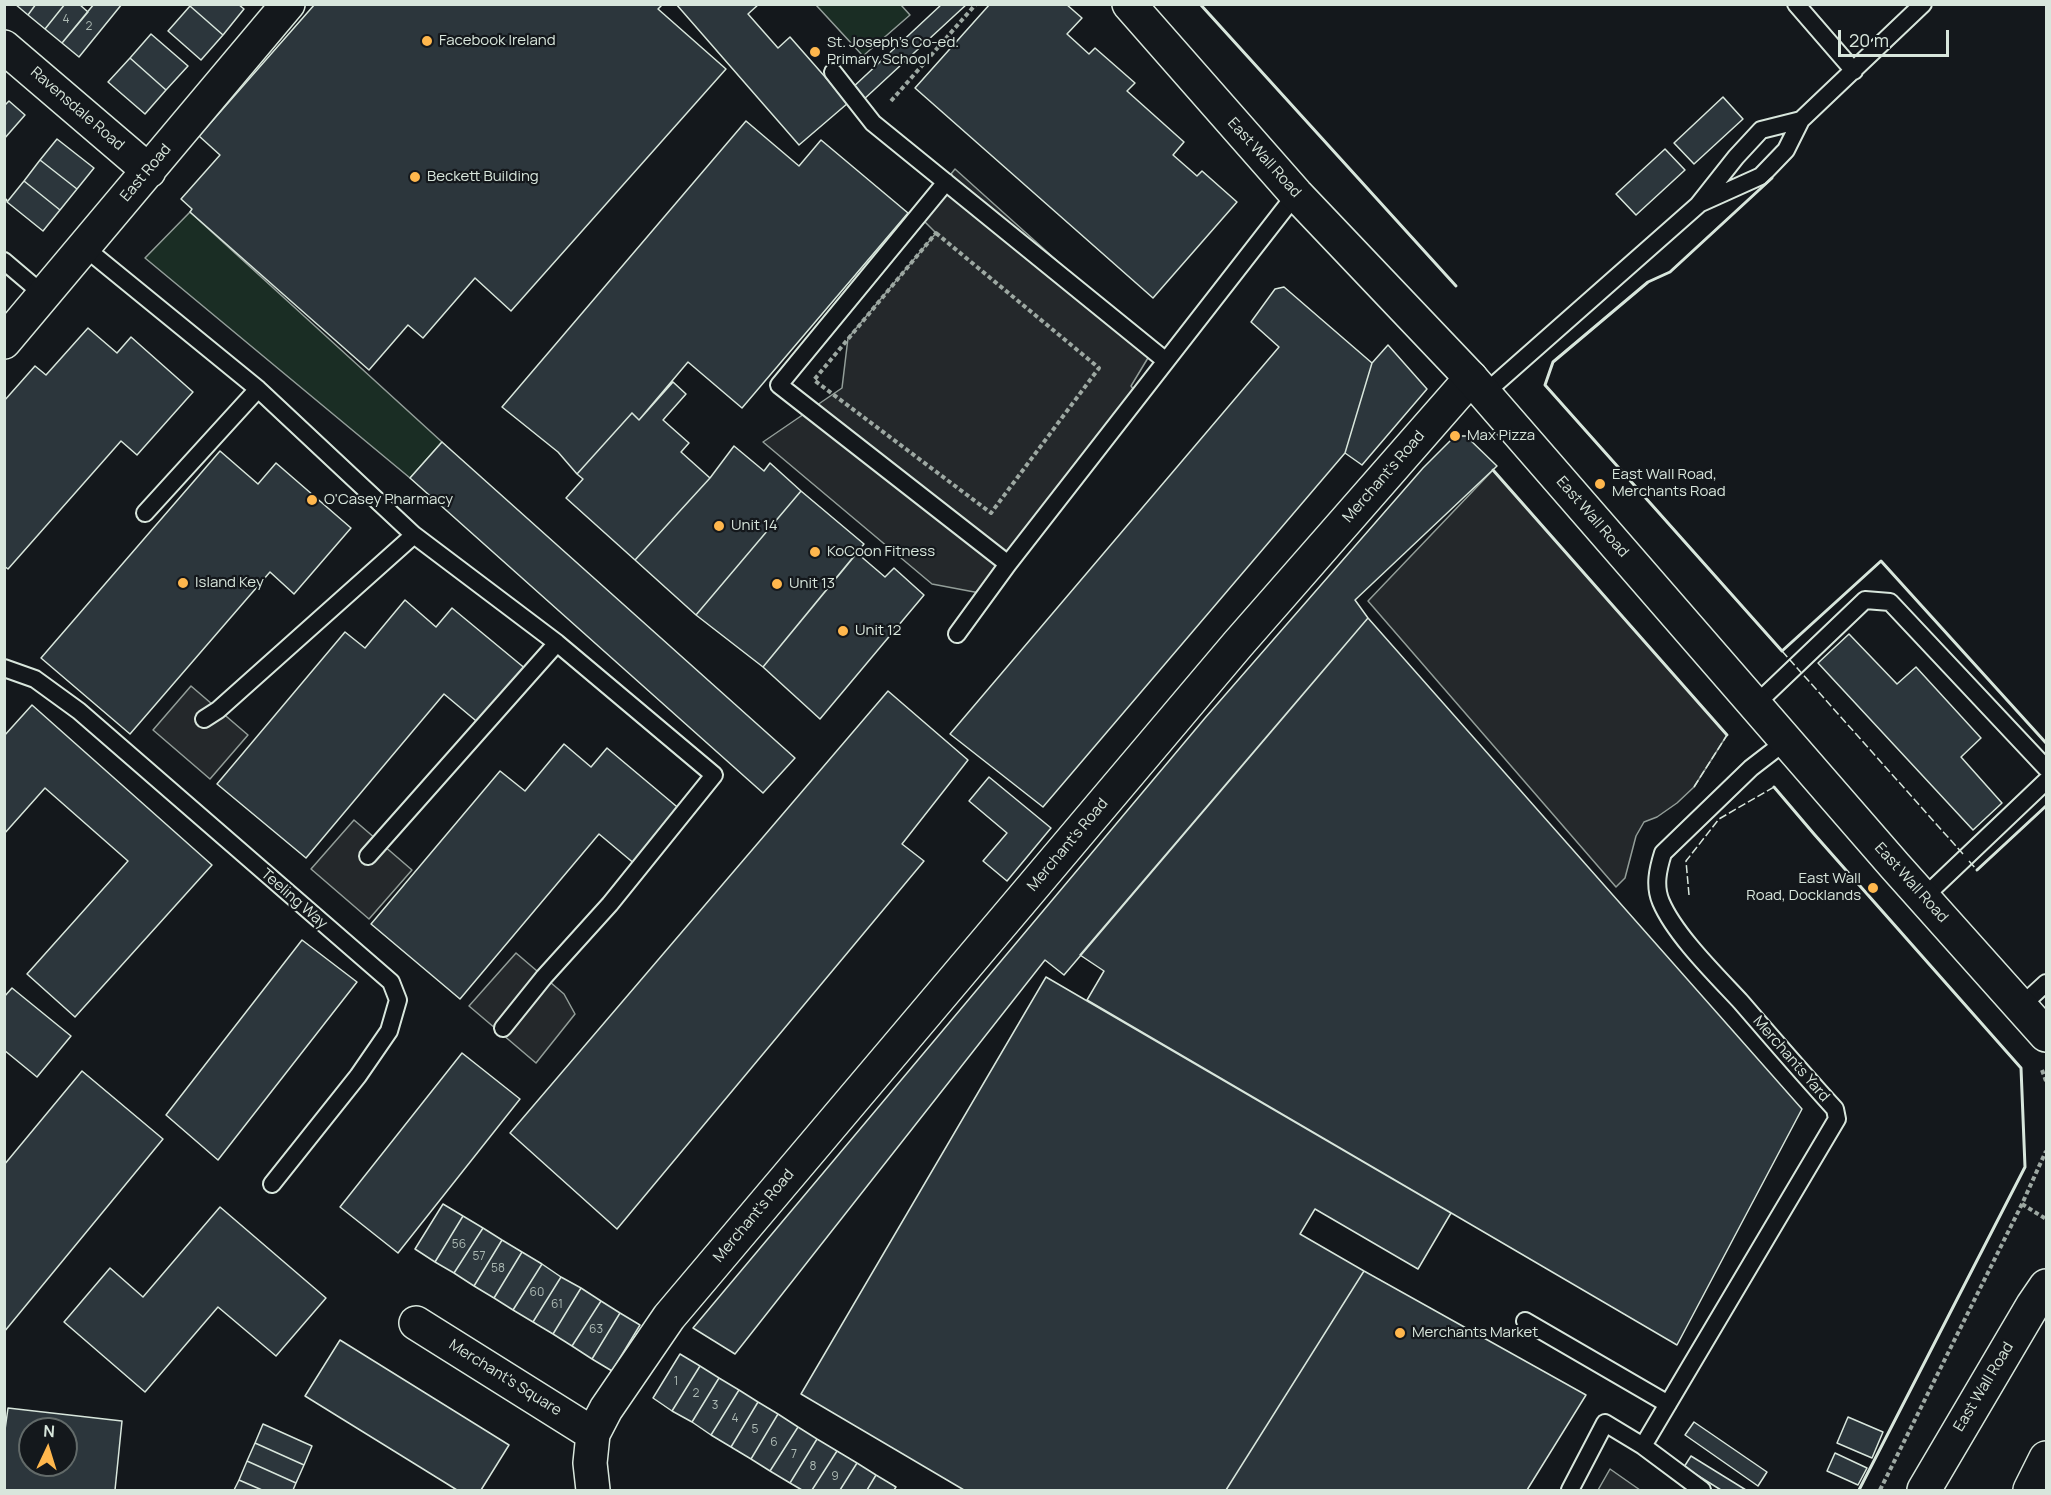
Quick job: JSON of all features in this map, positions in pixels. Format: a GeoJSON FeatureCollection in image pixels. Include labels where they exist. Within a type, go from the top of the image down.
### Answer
{"type":"FeatureCollection","features":[{"type":"Feature","properties":{"kind":"street","name":"East Road"},"geometry":{"type":"LineString","coordinates":[[4,342],[288,4]]}},
{"type":"Feature","properties":{"kind":"street","name":"East Wall Road"},"geometry":{"type":"LineString","coordinates":[[1129,4],[1296,194],[1478,386],[1923,898],[2046,1035]]}},
{"type":"Feature","properties":{"kind":"street","name":"Ravensdale Road"},"geometry":{"type":"LineString","coordinates":[[4,46],[149,171]]}},
{"type":"Feature","properties":{"kind":"street","name":"Merchant's Road"},"geometry":{"type":"LineString","coordinates":[[593,1434],[606,1409],[669,1317],[1238,644],[1478,386]]}},
{"type":"Feature","properties":{"kind":"street","name":"East Wall Road"},"geometry":{"type":"LineString","coordinates":[[1924,1491],[2046,1286]]}},
{"type":"Feature","properties":{"kind":"street","name":"Merchant's Square"},"geometry":{"type":"LineString","coordinates":[[416,1323],[593,1434]]}},
{"type":"Feature","properties":{"kind":"street"},"geometry":{"type":"LineString","coordinates":[[593,1434],[590,1463],[593,1491]]}},
{"type":"Feature","properties":{"kind":"street"},"geometry":{"type":"LineString","coordinates":[[2030,1491],[2046,1458]]}},
{"type":"Feature","properties":{"kind":"lane"},"geometry":{"type":"LineString","coordinates":[[1796,4],[1854,71]]}},
{"type":"Feature","properties":{"kind":"lane"},"geometry":{"type":"LineString","coordinates":[[1698,205],[1761,176],[1786,150],[1802,120],[1923,4]]}},
{"type":"Feature","properties":{"kind":"lane"},"geometry":{"type":"LineString","coordinates":[[833,72],[873,123],[1166,361]]}},
{"type":"Feature","properties":{"kind":"lane"},"geometry":{"type":"LineString","coordinates":[[1478,386],[1698,205],[1761,130],[1802,120]]}},
{"type":"Feature","properties":{"kind":"lane"},"geometry":{"type":"LineString","coordinates":[[946,182],[779,385],[1008,564]]}},
{"type":"Feature","properties":{"kind":"lane"},"geometry":{"type":"LineString","coordinates":[[957,634],[1008,564],[1296,194]]}},
{"type":"Feature","properties":{"kind":"lane"},"geometry":{"type":"LineString","coordinates":[[84,248],[258,389],[414,534],[557,643],[714,775],[610,904],[544,977],[502,1028]]}},
{"type":"Feature","properties":{"kind":"lane"},"geometry":{"type":"LineString","coordinates":[[4,261],[44,295]]}},
{"type":"Feature","properties":{"kind":"lane"},"geometry":{"type":"LineString","coordinates":[[145,513],[258,389]]}},
{"type":"Feature","properties":{"kind":"lane"},"geometry":{"type":"LineString","coordinates":[[204,719],[218,710],[414,534]]}},
{"type":"Feature","properties":{"kind":"lane"},"geometry":{"type":"LineString","coordinates":[[1755,705],[1865,600],[1890,602],[2046,768]]}},
{"type":"Feature","properties":{"kind":"lane"},"geometry":{"type":"LineString","coordinates":[[368,856],[557,643]]}},
{"type":"Feature","properties":{"kind":"lane","name":"Teeling Way"},"geometry":{"type":"LineString","coordinates":[[4,668],[35,678],[79,711],[391,982],[398,1000],[389,1031],[358,1076],[272,1184]]}},
{"type":"Feature","properties":{"kind":"lane","name":"Merchants Yard"},"geometry":{"type":"LineString","coordinates":[[1643,1446],[1837,1119],[1835,1109],[1691,947],[1666,913],[1657,886],[1658,870],[1663,853],[1751,768],[1786,741]]}},
{"type":"Feature","properties":{"kind":"lane"},"geometry":{"type":"LineString","coordinates":[[1923,898],[2046,781]]}},
{"type":"Feature","properties":{"kind":"lane"},"geometry":{"type":"LineString","coordinates":[[2021,1006],[2046,983]]}},
{"type":"Feature","properties":{"kind":"lane"},"geometry":{"type":"LineString","coordinates":[[1525,1321],[1668,1404]]}},
{"type":"Feature","properties":{"kind":"lane"},"geometry":{"type":"LineString","coordinates":[[1570,1491],[1605,1423],[1643,1446],[1702,1491]]}},
{"type":"Feature","properties":{"kind":"path"},"geometry":{"type":"LineString","coordinates":[[873,123],[976,4]]}},
{"type":"Feature","properties":{"kind":"path"},"geometry":{"type":"LineString","coordinates":[[936,232],[1099,368],[991,513],[814,380],[936,232]]}},
{"type":"Feature","properties":{"kind":"path"},"geometry":{"type":"LineString","coordinates":[[1880,1491],[2046,1151]]}},
{"type":"Feature","properties":{"kind":"path"},"geometry":{"type":"LineString","coordinates":[[2022,1204],[2046,1219]]}},
{"type":"Feature","properties":{"kind":"green space"},"geometry":{"type":"Polygon","coordinates":[[[816,5],[901,5],[910,15],[863,56],[816,5]]]}},
{"type":"Feature","properties":{"kind":"green space"},"geometry":{"type":"Polygon","coordinates":[[[190,212],[442,442],[410,478],[145,258],[190,212]]]}},
{"type":"Feature","properties":{"kind":"shaded area"},"geometry":{"type":"Polygon","coordinates":[[[955,169],[1154,348],[1131,386],[1139,397],[985,594],[932,584],[763,442],[842,388],[848,338],[936,233],[918,215],[955,169]]]}},
{"type":"Feature","properties":{"kind":"shaded area"},"geometry":{"type":"Polygon","coordinates":[[[1493,470],[1727,735],[1694,787],[1657,817],[1644,822],[1636,836],[1625,878],[1616,887],[1368,601],[1493,470]]]}},
{"type":"Feature","properties":{"kind":"shaded area"},"geometry":{"type":"Polygon","coordinates":[[[191,686],[248,735],[210,779],[153,730],[191,686]]]}},
{"type":"Feature","properties":{"kind":"shaded area"},"geometry":{"type":"Polygon","coordinates":[[[354,820],[412,870],[369,919],[311,869],[354,820]]]}},
{"type":"Feature","properties":{"kind":"shaded area"},"geometry":{"type":"Polygon","coordinates":[[[516,953],[564,994],[575,1014],[536,1063],[469,1006],[516,953]]]}},
{"type":"Feature","properties":{"kind":"shaded area"},"geometry":{"type":"Polygon","coordinates":[[[1610,1469],[1640,1490],[1598,1490],[1610,1469]]]}},
{"type":"Feature","properties":{"kind":"building"},"geometry":{"type":"Polygon","coordinates":[[[15,4],[36,4],[28,15],[15,4]]]}},
{"type":"Feature","properties":{"kind":"building"},"geometry":{"type":"Polygon","coordinates":[[[36,4],[65,4],[45,29],[28,15],[36,4]]]}},
{"type":"Feature","properties":{"kind":"building"},"geometry":{"type":"Polygon","coordinates":[[[65,4],[79,4],[88,12],[62,43],[45,29],[65,4]]]}},
{"type":"Feature","properties":{"kind":"building"},"geometry":{"type":"Polygon","coordinates":[[[94,4],[122,4],[79,57],[62,43],[94,4]]]}},
{"type":"Feature","properties":{"kind":"building"},"geometry":{"type":"Polygon","coordinates":[[[191,4],[238,4],[244,9],[223,35],[190,6],[191,4]]]}},
{"type":"Feature","properties":{"kind":"building","name":"Beckett Building"},"geometry":{"type":"Polygon","coordinates":[[[315,4],[663,4],[658,9],[726,69],[511,311],[475,278],[423,338],[408,325],[369,370],[190,212],[192,209],[181,199],[220,155],[199,136],[315,4]]]}},
{"type":"Feature","properties":{"kind":"building"},"geometry":{"type":"Polygon","coordinates":[[[676,4],[759,4],[748,14],[778,48],[790,37],[848,103],[799,145],[676,4]]]}},
{"type":"Feature","properties":{"kind":"building"},"geometry":{"type":"Polygon","coordinates":[[[942,4],[967,4],[862,101],[851,89],[942,4]]]}},
{"type":"Feature","properties":{"kind":"building"},"geometry":{"type":"Polygon","coordinates":[[[990,4],[1066,4],[1082,18],[1067,34],[1089,54],[1095,48],[1135,83],[1127,91],[1184,142],[1173,155],[1197,176],[1202,171],[1237,202],[1153,298],[915,88],[990,4]]]}},
{"type":"Feature","properties":{"kind":"building"},"geometry":{"type":"Polygon","coordinates":[[[190,6],[223,35],[201,60],[168,31],[190,6]]]}},
{"type":"Feature","properties":{"kind":"building"},"geometry":{"type":"Polygon","coordinates":[[[151,34],[188,66],[166,90],[130,58],[151,34]]]}},
{"type":"Feature","properties":{"kind":"building"},"geometry":{"type":"Polygon","coordinates":[[[130,58],[166,90],[145,114],[108,82],[130,58]]]}},
{"type":"Feature","properties":{"kind":"building"},"geometry":{"type":"Polygon","coordinates":[[[1723,97],[1743,119],[1694,164],[1674,143],[1723,97]]]}},
{"type":"Feature","properties":{"kind":"building"},"geometry":{"type":"Polygon","coordinates":[[[9,101],[25,115],[4,139],[4,106],[9,101]]]}},
{"type":"Feature","properties":{"kind":"building"},"geometry":{"type":"Polygon","coordinates":[[[746,121],[799,166],[821,140],[908,213],[742,408],[688,362],[639,420],[632,413],[577,474],[558,452],[502,407],[746,121]]]}},
{"type":"Feature","properties":{"kind":"building"},"geometry":{"type":"Polygon","coordinates":[[[57,139],[94,168],[77,189],[40,160],[57,139]]]}},
{"type":"Feature","properties":{"kind":"building"},"geometry":{"type":"Polygon","coordinates":[[[1665,149],[1685,170],[1636,215],[1616,194],[1665,149]]]}},
{"type":"Feature","properties":{"kind":"building"},"geometry":{"type":"Polygon","coordinates":[[[40,160],[77,189],[60,210],[24,181],[40,160]]]}},
{"type":"Feature","properties":{"kind":"building"},"geometry":{"type":"Polygon","coordinates":[[[24,181],[60,210],[43,231],[7,202],[24,181]]]}},
{"type":"Feature","properties":{"kind":"building"},"geometry":{"type":"Polygon","coordinates":[[[1284,287],[1372,363],[1345,453],[1043,807],[950,734],[1279,347],[1251,322],[1275,289],[1284,287]]]}},
{"type":"Feature","properties":{"kind":"building"},"geometry":{"type":"Polygon","coordinates":[[[88,328],[117,353],[131,337],[193,392],[137,455],[121,441],[8,569],[4,566],[4,401],[35,366],[46,375],[88,328]]]}},
{"type":"Feature","properties":{"kind":"building"},"geometry":{"type":"Polygon","coordinates":[[[1388,345],[1427,389],[1362,465],[1345,453],[1372,363],[1388,345]]]}},
{"type":"Feature","properties":{"kind":"building"},"geometry":{"type":"Polygon","coordinates":[[[673,382],[686,394],[663,420],[689,443],[681,452],[710,478],[635,560],[566,498],[583,479],[577,474],[632,413],[639,420],[673,382]]]}},
{"type":"Feature","properties":{"kind":"building"},"geometry":{"type":"Polygon","coordinates":[[[1455,436],[1466,436],[1497,466],[1355,600],[1368,618],[1064,975],[1045,960],[735,1354],[693,1328],[1205,718],[1423,468],[1455,436]]]}},
{"type":"Feature","properties":{"kind":"building"},"geometry":{"type":"Polygon","coordinates":[[[442,442],[795,758],[763,793],[410,478],[442,442]]]}},
{"type":"Feature","properties":{"kind":"building","name":"Unit 14"},"geometry":{"type":"Polygon","coordinates":[[[734,446],[764,471],[770,463],[801,491],[696,615],[635,560],[710,478],[734,446]]]}},
{"type":"Feature","properties":{"kind":"building","name":"Island Key"},"geometry":{"type":"Polygon","coordinates":[[[220,451],[258,484],[276,463],[351,528],[294,594],[270,572],[130,734],[41,658],[220,451]]]}},
{"type":"Feature","properties":{"kind":"building","name":"Unit 13"},"geometry":{"type":"Polygon","coordinates":[[[801,491],[864,544],[763,667],[696,615],[801,491]]]}},
{"type":"Feature","properties":{"kind":"building","name":"Unit 12"},"geometry":{"type":"Polygon","coordinates":[[[857,553],[885,577],[894,568],[924,595],[820,719],[763,667],[857,553]]]}},
{"type":"Feature","properties":{"kind":"building"},"geometry":{"type":"Polygon","coordinates":[[[405,600],[436,627],[452,608],[527,670],[481,725],[444,694],[306,858],[217,784],[345,632],[365,648],[405,600]]]}},
{"type":"Feature","properties":{"kind":"building"},"geometry":{"type":"Polygon","coordinates":[[[1368,618],[1802,1109],[1677,1345],[1087,1000],[1104,971],[1080,955],[1368,618]]]}},
{"type":"Feature","properties":{"kind":"building"},"geometry":{"type":"Polygon","coordinates":[[[1849,634],[1897,684],[1916,667],[1981,738],[1961,757],[2002,803],[1973,830],[1818,663],[1849,634]]]}},
{"type":"Feature","properties":{"kind":"building"},"geometry":{"type":"Polygon","coordinates":[[[888,691],[968,760],[902,844],[924,861],[617,1229],[510,1133],[888,691]]]}},
{"type":"Feature","properties":{"kind":"building"},"geometry":{"type":"Polygon","coordinates":[[[32,705],[212,865],[75,1017],[27,974],[128,861],[45,788],[4,834],[4,736],[32,705]]]}},
{"type":"Feature","properties":{"kind":"building"},"geometry":{"type":"Polygon","coordinates":[[[564,744],[591,767],[607,748],[682,811],[636,865],[599,834],[460,999],[371,924],[500,771],[525,791],[564,744]]]}},
{"type":"Feature","properties":{"kind":"building"},"geometry":{"type":"Polygon","coordinates":[[[989,777],[1051,828],[1007,881],[983,861],[1007,833],[969,801],[989,777]]]}},
{"type":"Feature","properties":{"kind":"building"},"geometry":{"type":"Polygon","coordinates":[[[302,940],[357,982],[218,1160],[166,1115],[302,940]]]}},
{"type":"Feature","properties":{"kind":"building"},"geometry":{"type":"Polygon","coordinates":[[[1046,977],[1451,1213],[1418,1269],[1315,1209],[1300,1234],[1364,1271],[1226,1490],[964,1490],[801,1394],[1046,977]]]}},
{"type":"Feature","properties":{"kind":"building"},"geometry":{"type":"Polygon","coordinates":[[[12,988],[71,1036],[37,1077],[4,1050],[4,997],[12,988]]]}},
{"type":"Feature","properties":{"kind":"building"},"geometry":{"type":"Polygon","coordinates":[[[462,1053],[520,1099],[398,1253],[340,1207],[462,1053]]]}},
{"type":"Feature","properties":{"kind":"building"},"geometry":{"type":"Polygon","coordinates":[[[82,1071],[163,1139],[4,1332],[4,1165],[82,1071]]]}},
{"type":"Feature","properties":{"kind":"building"},"geometry":{"type":"Polygon","coordinates":[[[443,1204],[463,1216],[435,1262],[415,1249],[443,1204]]]}},
{"type":"Feature","properties":{"kind":"building"},"geometry":{"type":"Polygon","coordinates":[[[220,1207],[326,1298],[276,1356],[218,1307],[145,1392],[64,1322],[110,1268],[143,1297],[220,1207]]]}},
{"type":"Feature","properties":{"kind":"building"},"geometry":{"type":"Polygon","coordinates":[[[463,1216],[483,1228],[454,1273],[435,1262],[463,1216]]]}},
{"type":"Feature","properties":{"kind":"building"},"geometry":{"type":"Polygon","coordinates":[[[483,1228],[502,1240],[474,1286],[454,1273],[483,1228]]]}},
{"type":"Feature","properties":{"kind":"building"},"geometry":{"type":"Polygon","coordinates":[[[502,1240],[522,1252],[494,1298],[474,1286],[502,1240]]]}},
{"type":"Feature","properties":{"kind":"building"},"geometry":{"type":"Polygon","coordinates":[[[522,1252],[542,1264],[513,1310],[494,1298],[522,1252]]]}},
{"type":"Feature","properties":{"kind":"building"},"geometry":{"type":"Polygon","coordinates":[[[542,1264],[561,1277],[533,1322],[513,1310],[542,1264]]]}},
{"type":"Feature","properties":{"kind":"building","name":"Merchants Market"},"geometry":{"type":"Polygon","coordinates":[[[1364,1271],[1586,1395],[1527,1490],[1226,1490],[1364,1271]]]}},
{"type":"Feature","properties":{"kind":"building"},"geometry":{"type":"Polygon","coordinates":[[[561,1277],[581,1288],[553,1334],[533,1322],[561,1277]]]}},
{"type":"Feature","properties":{"kind":"building"},"geometry":{"type":"Polygon","coordinates":[[[581,1288],[601,1301],[572,1346],[553,1334],[581,1288]]]}},
{"type":"Feature","properties":{"kind":"building"},"geometry":{"type":"Polygon","coordinates":[[[601,1301],[620,1313],[592,1359],[572,1346],[601,1301]]]}},
{"type":"Feature","properties":{"kind":"building"},"geometry":{"type":"Polygon","coordinates":[[[620,1313],[640,1325],[612,1371],[592,1359],[620,1313]]]}},
{"type":"Feature","properties":{"kind":"building"},"geometry":{"type":"Polygon","coordinates":[[[340,1340],[509,1445],[481,1490],[457,1490],[305,1396],[340,1340]]]}},
{"type":"Feature","properties":{"kind":"building"},"geometry":{"type":"Polygon","coordinates":[[[680,1354],[700,1366],[672,1411],[653,1398],[680,1354]]]}},
{"type":"Feature","properties":{"kind":"building"},"geometry":{"type":"Polygon","coordinates":[[[700,1366],[719,1378],[692,1422],[672,1411],[700,1366]]]}},
{"type":"Feature","properties":{"kind":"building"},"geometry":{"type":"Polygon","coordinates":[[[719,1378],[739,1390],[711,1435],[692,1422],[719,1378]]]}},
{"type":"Feature","properties":{"kind":"building"},"geometry":{"type":"Polygon","coordinates":[[[739,1390],[758,1402],[731,1447],[711,1435],[739,1390]]]}},
{"type":"Feature","properties":{"kind":"building"},"geometry":{"type":"Polygon","coordinates":[[[758,1402],[778,1414],[751,1459],[731,1447],[758,1402]]]}},
{"type":"Feature","properties":{"kind":"building"},"geometry":{"type":"Polygon","coordinates":[[[8,1408],[122,1421],[115,1490],[4,1490],[4,1437],[8,1408]]]}},
{"type":"Feature","properties":{"kind":"building"},"geometry":{"type":"Polygon","coordinates":[[[778,1414],[798,1427],[770,1471],[751,1459],[778,1414]]]}},
{"type":"Feature","properties":{"kind":"building"},"geometry":{"type":"Polygon","coordinates":[[[1848,1417],[1883,1432],[1872,1458],[1837,1443],[1848,1417]]]}},
{"type":"Feature","properties":{"kind":"building"},"geometry":{"type":"Polygon","coordinates":[[[1694,1422],[1767,1472],[1758,1486],[1685,1435],[1694,1422]]]}},
{"type":"Feature","properties":{"kind":"building"},"geometry":{"type":"Polygon","coordinates":[[[263,1424],[312,1446],[304,1465],[255,1443],[263,1424]]]}},
{"type":"Feature","properties":{"kind":"building"},"geometry":{"type":"Polygon","coordinates":[[[798,1427],[817,1439],[790,1483],[770,1471],[798,1427]]]}},
{"type":"Feature","properties":{"kind":"building"},"geometry":{"type":"Polygon","coordinates":[[[817,1439],[837,1451],[812,1490],[802,1490],[790,1483],[817,1439]]]}},
{"type":"Feature","properties":{"kind":"building"},"geometry":{"type":"Polygon","coordinates":[[[255,1443],[304,1465],[296,1483],[247,1461],[255,1443]]]}},
{"type":"Feature","properties":{"kind":"building"},"geometry":{"type":"Polygon","coordinates":[[[837,1451],[857,1463],[840,1490],[812,1490],[837,1451]]]}},
{"type":"Feature","properties":{"kind":"building"},"geometry":{"type":"Polygon","coordinates":[[[1835,1453],[1867,1468],[1858,1485],[1827,1471],[1835,1453]]]}},
{"type":"Feature","properties":{"kind":"building"},"geometry":{"type":"Polygon","coordinates":[[[1691,1456],[1746,1490],[1721,1490],[1684,1467],[1691,1456]]]}},
{"type":"Feature","properties":{"kind":"building"},"geometry":{"type":"Polygon","coordinates":[[[247,1461],[296,1483],[293,1490],[262,1490],[239,1480],[247,1461]]]}},
{"type":"Feature","properties":{"kind":"building"},"geometry":{"type":"Polygon","coordinates":[[[857,1463],[876,1475],[867,1490],[840,1490],[857,1463]]]}},
{"type":"Feature","properties":{"kind":"building"},"geometry":{"type":"Polygon","coordinates":[[[876,1475],[896,1487],[894,1490],[867,1490],[876,1475]]]}},
{"type":"Feature","properties":{"kind":"building"},"geometry":{"type":"Polygon","coordinates":[[[239,1480],[262,1490],[234,1490],[239,1480]]]}},
{"type":"Feature","properties":{"kind":"fence"},"geometry":{"type":"LineString","coordinates":[[1782,651],[1963,854]]}},
{"type":"Feature","properties":{"kind":"fence"},"geometry":{"type":"LineString","coordinates":[[1694,787],[1727,735]]}},
{"type":"Feature","properties":{"kind":"fence"},"geometry":{"type":"LineString","coordinates":[[1689,895],[1686,861],[1719,819],[1774,787]]}},
{"type":"Feature","properties":{"kind":"fence"},"geometry":{"type":"LineString","coordinates":[[1969,861],[1977,870]]}},
{"type":"Feature","properties":{"kind":"wall"},"geometry":{"type":"LineString","coordinates":[[1200,4],[1456,286]]}},
{"type":"Feature","properties":{"kind":"wall"},"geometry":{"type":"LineString","coordinates":[[1772,178],[1670,272],[1648,282],[1553,362],[1545,385],[1782,651],[1881,561],[2046,743]]}},
{"type":"Feature","properties":{"kind":"wall"},"geometry":{"type":"LineString","coordinates":[[1493,470],[1727,735]]}},
{"type":"Feature","properties":{"kind":"wall"},"geometry":{"type":"LineString","coordinates":[[1774,787],[2021,1068],[2025,1167],[1859,1490]]}},
{"type":"Feature","properties":{"kind":"wall"},"geometry":{"type":"LineString","coordinates":[[1977,870],[2046,806]]}},
{"type":"Feature","properties":{"kind":"place","name":"Facebook Ireland"},"geometry":{"type":"Point","coordinates":[427,41]}},
{"type":"Feature","properties":{"kind":"place","name":"St. Joseph’s Co-ed. Primary School"},"geometry":{"type":"Point","coordinates":[815,52]}},
{"type":"Feature","properties":{"kind":"place","name":"Beckett Building"},"geometry":{"type":"Point","coordinates":[415,177]}},
{"type":"Feature","properties":{"kind":"place","name":"Max Pizza"},"geometry":{"type":"Point","coordinates":[1455,436]}},
{"type":"Feature","properties":{"kind":"place","name":"East Wall Road, Merchants Road"},"geometry":{"type":"Point","coordinates":[1600,484]}},
{"type":"Feature","properties":{"kind":"place","name":"O'Casey Pharmacy"},"geometry":{"type":"Point","coordinates":[312,500]}},
{"type":"Feature","properties":{"kind":"place","name":"Unit 14"},"geometry":{"type":"Point","coordinates":[719,526]}},
{"type":"Feature","properties":{"kind":"place","name":"KoCoon Fitness"},"geometry":{"type":"Point","coordinates":[815,552]}},
{"type":"Feature","properties":{"kind":"place","name":"Island Key"},"geometry":{"type":"Point","coordinates":[183,583]}},
{"type":"Feature","properties":{"kind":"place","name":"Unit 13"},"geometry":{"type":"Point","coordinates":[777,584]}},
{"type":"Feature","properties":{"kind":"place","name":"Unit 12"},"geometry":{"type":"Point","coordinates":[843,631]}},
{"type":"Feature","properties":{"kind":"place","name":"East Wall Road, Docklands"},"geometry":{"type":"Point","coordinates":[1873,888]}},
{"type":"Feature","properties":{"kind":"place","name":"Merchants Market"},"geometry":{"type":"Point","coordinates":[1400,1333]}}]}
